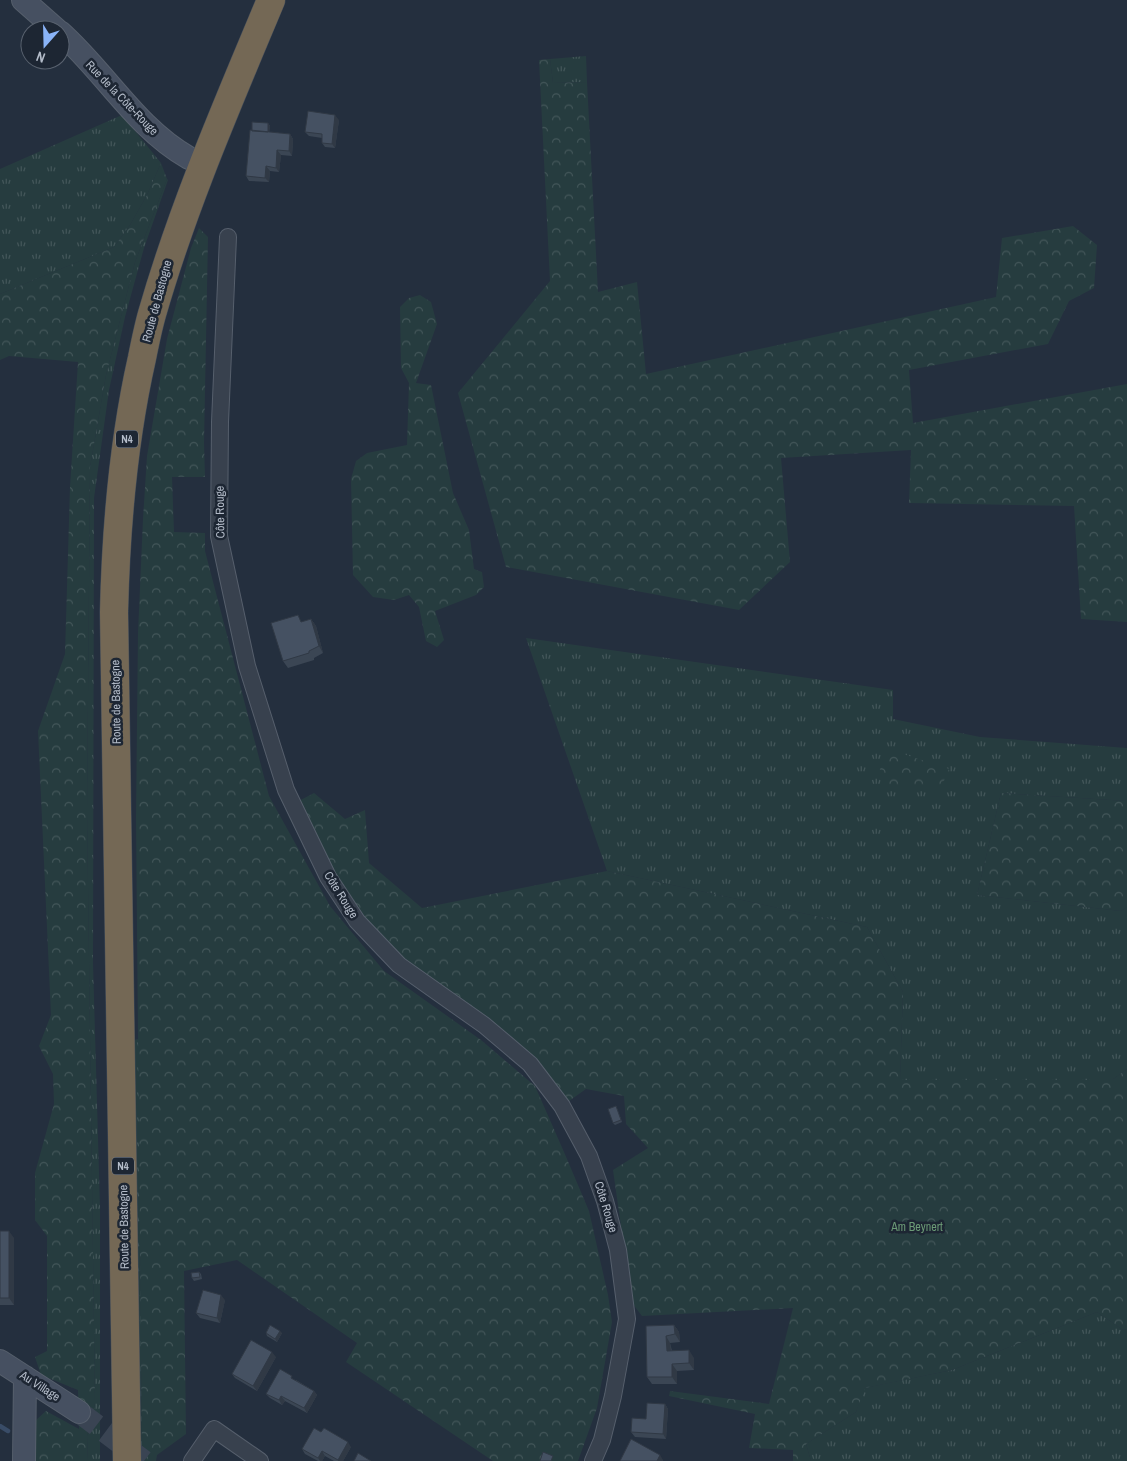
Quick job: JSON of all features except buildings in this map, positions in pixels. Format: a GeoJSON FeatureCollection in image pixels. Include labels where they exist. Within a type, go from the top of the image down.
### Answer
{"type":"FeatureCollection","features":[{"type":"Feature","properties":{"kind":"highway","name":"Route de Bastogne"},"geometry":{"type":"LineString","coordinates":[[119,1424],[99,614],[100,562],[106,481],[118,398],[136,311],[158,239],[189,158],[255,0]]}},
{"type":"Feature","properties":{"kind":"highway","name":"Route de Bastogne"},"geometry":{"type":"LineString","coordinates":[[119,1424],[114,612],[115,563],[122,480],[132,401],[152,316],[168,263],[195,184],[271,0]]}},
{"type":"Feature","properties":{"kind":"highway","name":"N4"},"geometry":{"type":"LineString","coordinates":[[112,1461],[119,1424]]}},
{"type":"Feature","properties":{"kind":"highway","name":"N4"},"geometry":{"type":"LineString","coordinates":[[119,1424],[127,1461]]}},
{"type":"Feature","properties":{"kind":"street","name":"Rue de la Côte-Rouge"},"geometry":{"type":"LineString","coordinates":[[23,0],[46,20]]}},
{"type":"Feature","properties":{"kind":"street","name":"Rue de la Côte-Rouge"},"geometry":{"type":"LineString","coordinates":[[70,43],[141,120],[173,148],[189,158]]}},
{"type":"Feature","properties":{"kind":"street","name":"Côte Rouge"},"geometry":{"type":"LineString","coordinates":[[228,237],[220,422],[219,536],[248,666],[286,790],[328,878],[357,921],[399,965],[484,1025],[530,1064],[562,1106],[589,1156],[605,1201],[618,1250],[627,1320],[613,1396],[602,1440],[593,1461]]}},
{"type":"Feature","properties":{"kind":"street","name":"Au Village"},"geometry":{"type":"LineString","coordinates":[[0,1362],[79,1412]]}},
{"type":"Feature","properties":{"kind":"street"},"geometry":{"type":"LineString","coordinates":[[24,1461],[25,1377]]}},
{"type":"Feature","properties":{"kind":"street"},"geometry":{"type":"LineString","coordinates":[[192,1461],[214,1429],[260,1461]]}},
{"type":"Feature","properties":{"kind":"green space"},"geometry":{"type":"Polygon","coordinates":[[[586,56],[587,82],[553,83],[550,59],[586,56]]]}},
{"type":"Feature","properties":{"kind":"green space"},"geometry":{"type":"Polygon","coordinates":[[[550,59],[553,83],[587,82],[598,292],[637,282],[646,374],[996,297],[1002,238],[1073,226],[1097,245],[1094,288],[1069,301],[1048,344],[909,370],[913,423],[1127,384],[1127,622],[1081,619],[1074,506],[909,503],[911,450],[781,458],[790,562],[739,610],[506,567],[458,393],[550,281],[539,60],[550,59]]]}},
{"type":"Feature","properties":{"kind":"green space"},"geometry":{"type":"Polygon","coordinates":[[[122,115],[161,163],[147,195],[130,225],[114,247],[0,294],[0,169],[122,115]]]}},
{"type":"Feature","properties":{"kind":"green space"},"geometry":{"type":"Polygon","coordinates":[[[161,163],[167,179],[135,262],[106,375],[90,467],[87,811],[95,1403],[87,1436],[88,1461],[36,1461],[36,1420],[46,1411],[79,1429],[78,1390],[41,1375],[35,1357],[47,1351],[47,1236],[35,1220],[35,1173],[54,1104],[53,1074],[39,1046],[51,1015],[38,731],[65,654],[70,487],[78,362],[9,356],[0,360],[0,294],[114,247],[130,225],[147,195],[161,163]]]}},
{"type":"Feature","properties":{"kind":"green space"},"geometry":{"type":"Polygon","coordinates":[[[167,179],[144,248],[125,317],[109,390],[94,498],[93,963],[100,1208],[100,1461],[88,1461],[87,1436],[95,1403],[87,811],[90,467],[106,375],[135,262],[167,179]]]}},
{"type":"Feature","properties":{"kind":"green space"},"geometry":{"type":"Polygon","coordinates":[[[199,228],[208,237],[205,477],[172,477],[174,532],[205,533],[205,551],[269,796],[330,906],[384,971],[481,1040],[535,1086],[564,1152],[589,1211],[608,1295],[612,1322],[597,1408],[578,1461],[493,1461],[346,1362],[357,1343],[237,1260],[184,1271],[186,1434],[157,1455],[156,1461],[142,1461],[136,818],[138,633],[143,519],[147,456],[167,339],[191,248],[199,228]]]}},
{"type":"Feature","properties":{"kind":"green space"},"geometry":{"type":"Polygon","coordinates":[[[420,295],[431,302],[437,324],[416,383],[431,385],[453,493],[469,530],[474,569],[482,572],[484,587],[476,595],[435,611],[444,640],[437,647],[426,641],[419,607],[409,595],[394,600],[373,597],[353,575],[351,479],[356,461],[367,453],[407,445],[409,383],[401,368],[400,307],[409,298],[420,295]]]}},
{"type":"Feature","properties":{"kind":"green space"},"geometry":{"type":"Polygon","coordinates":[[[526,638],[893,690],[893,719],[980,737],[1127,748],[1127,801],[1001,793],[977,895],[1121,911],[1127,907],[1127,1069],[1112,1080],[900,1080],[903,992],[867,927],[607,871],[526,638]]]}},
{"type":"Feature","properties":{"kind":"green space"},"geometry":{"type":"Polygon","coordinates":[[[888,749],[949,769],[943,783],[927,791],[881,783],[879,772],[888,749]]]}},
{"type":"Feature","properties":{"kind":"green space","name":"Am Beynert"},"geometry":{"type":"Polygon","coordinates":[[[314,793],[345,819],[365,810],[369,863],[422,908],[607,871],[867,927],[903,992],[900,1080],[1112,1080],[1127,1069],[1127,1329],[1123,1330],[1097,1312],[952,1370],[865,1388],[856,1412],[806,1444],[811,1461],[793,1461],[793,1450],[749,1448],[755,1414],[669,1396],[670,1391],[769,1404],[793,1308],[642,1316],[632,1303],[613,1170],[648,1148],[626,1124],[624,1096],[586,1089],[562,1106],[530,1064],[357,921],[293,804],[314,793]]]}},
{"type":"Feature","properties":{"kind":"green space"},"geometry":{"type":"Polygon","coordinates":[[[1001,793],[1127,801],[1127,907],[1121,911],[977,895],[1001,793]]]}},
{"type":"Feature","properties":{"kind":"green space"},"geometry":{"type":"Polygon","coordinates":[[[139,1039],[142,1461],[138,1461],[133,1040],[139,1039]]]}},
{"type":"Feature","properties":{"kind":"green space"},"geometry":{"type":"Polygon","coordinates":[[[1097,1312],[1123,1330],[1127,1329],[1127,1461],[811,1461],[806,1444],[856,1412],[864,1388],[952,1370],[1097,1312]]]}},
{"type":"Feature","properties":{"kind":"waterway"},"geometry":{"type":"LineString","coordinates":[[0,1426],[8,1431]]}},
{"type":"Feature","properties":{"kind":"tunnel"},"geometry":{"type":"LineString","coordinates":[[79,1412],[144,1461]]}}]}
